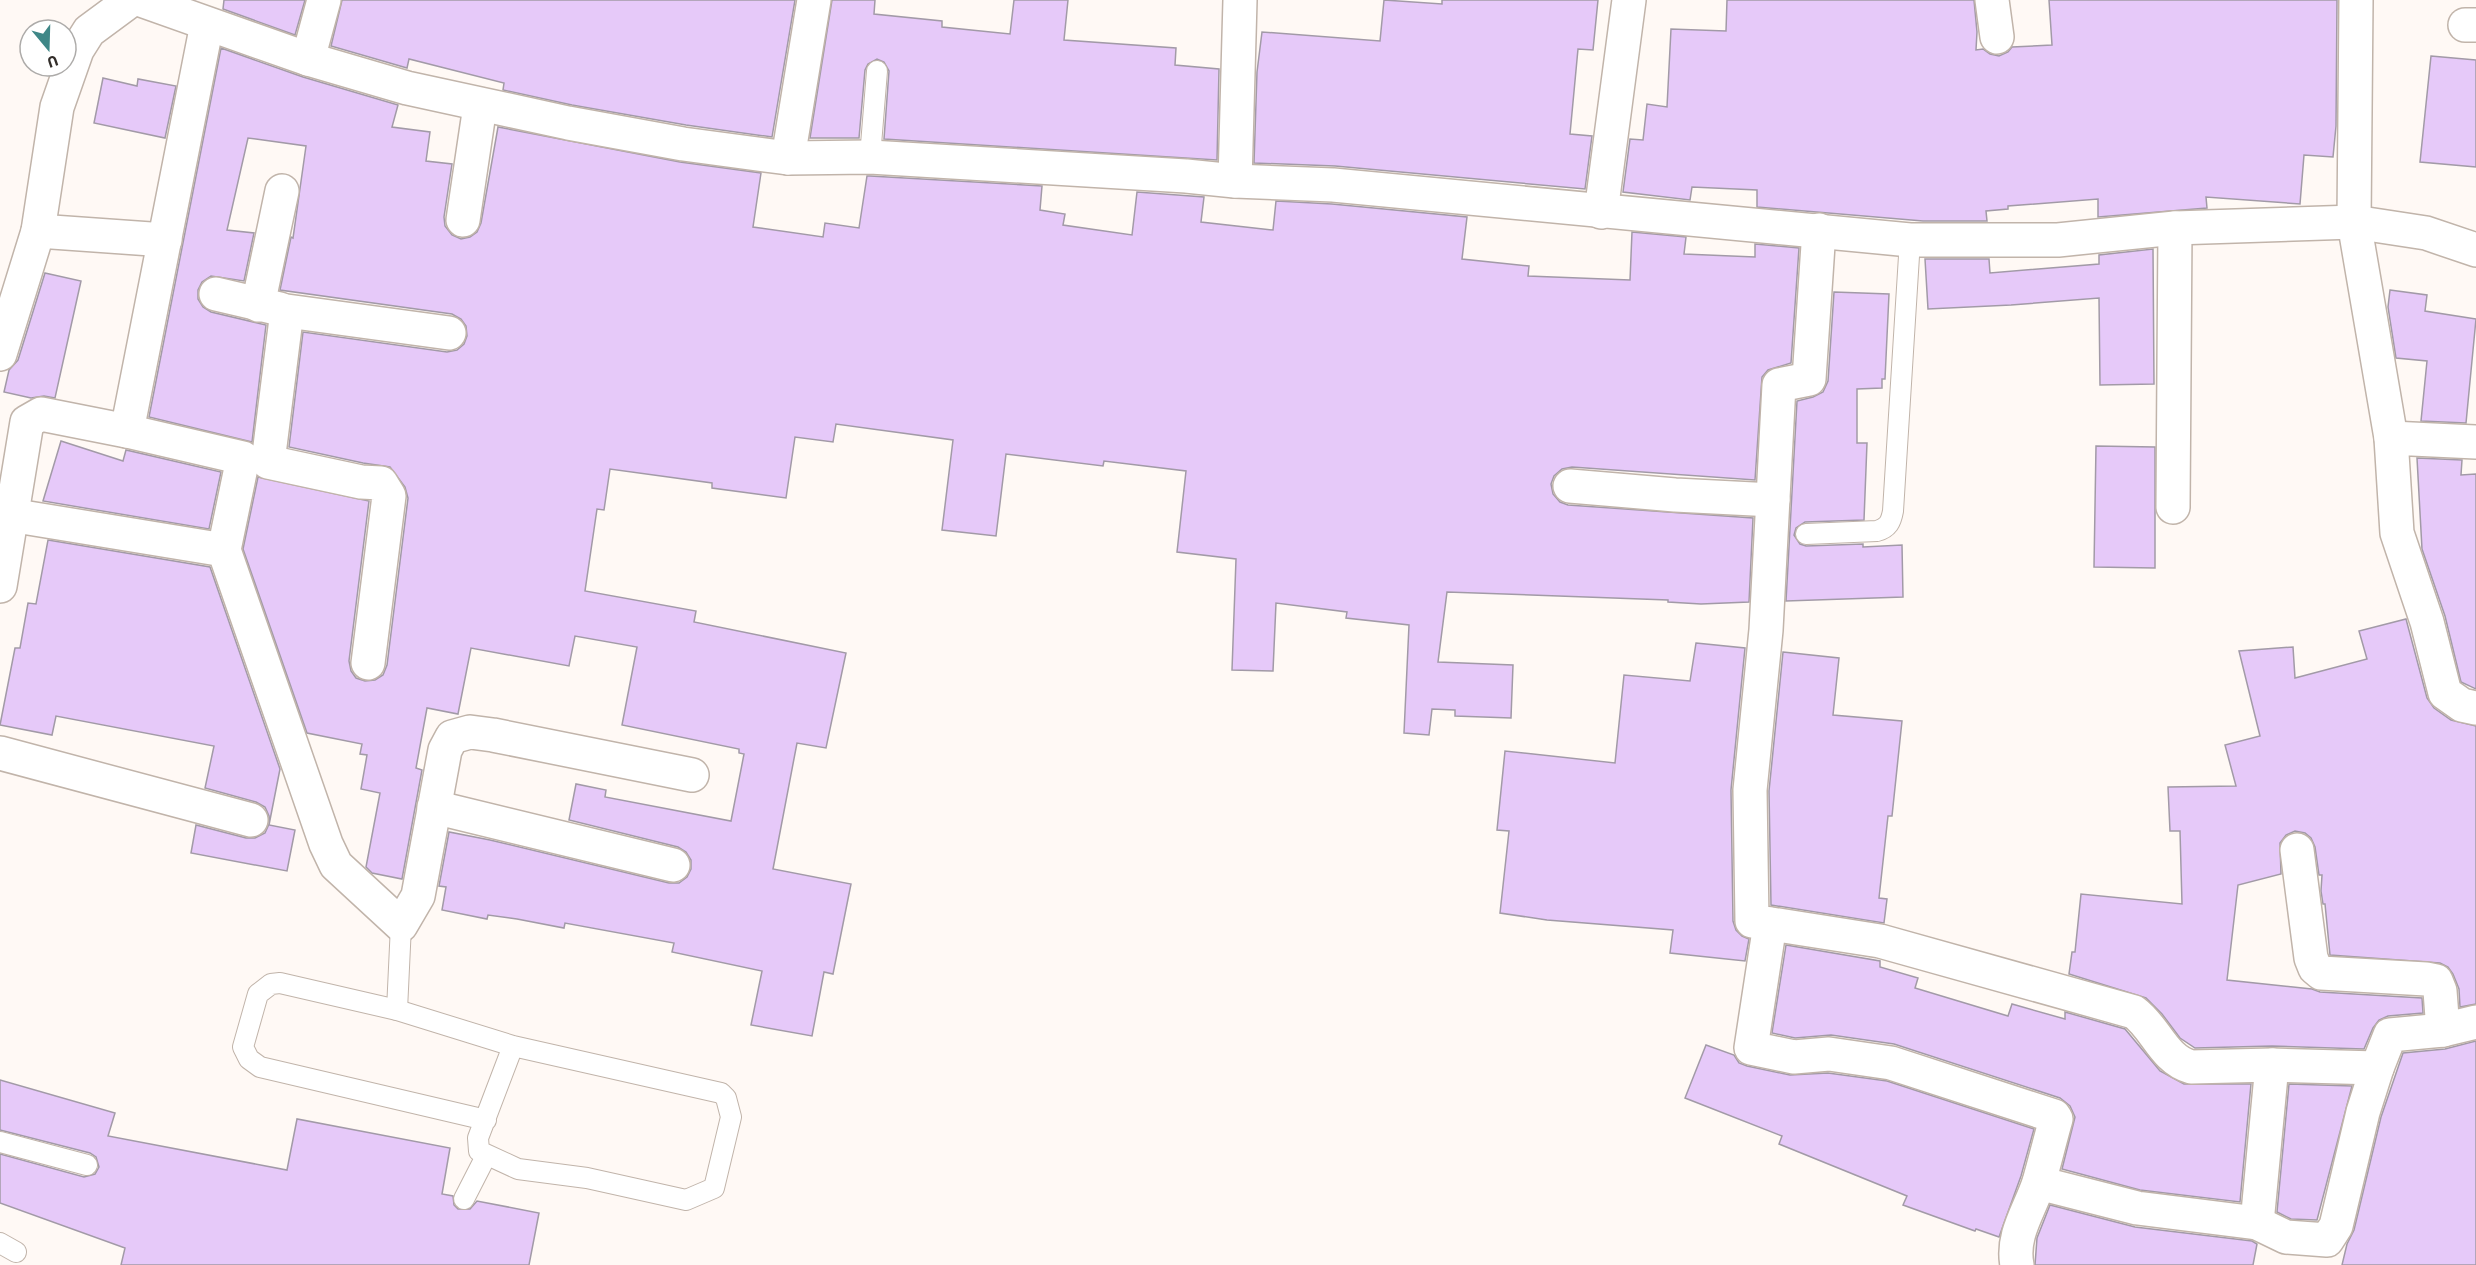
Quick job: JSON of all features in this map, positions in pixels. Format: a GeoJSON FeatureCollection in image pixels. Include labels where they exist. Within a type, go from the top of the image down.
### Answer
{"type":"FeatureCollection","features":[{"type":"Feature","properties":{"kind":"street"},"geometry":{"type":"LineString","coordinates":[[0,354],[38,231],[57,107],[77,50],[89,31],[131,0]]}},
{"type":"Feature","properties":{"kind":"street"},"geometry":{"type":"LineString","coordinates":[[141,0],[308,59],[407,88],[480,106],[683,144],[788,158],[870,157],[1235,181],[1333,185],[1910,240],[2058,240],[2175,228],[2354,222],[2426,233],[2476,250]]}},
{"type":"Feature","properties":{"kind":"street"},"geometry":{"type":"LineString","coordinates":[[308,59],[324,0]]}},
{"type":"Feature","properties":{"kind":"street"},"geometry":{"type":"LineString","coordinates":[[788,158],[814,0]]}},
{"type":"Feature","properties":{"kind":"street"},"geometry":{"type":"LineString","coordinates":[[1235,181],[1240,0]]}},
{"type":"Feature","properties":{"kind":"street"},"geometry":{"type":"LineString","coordinates":[[1601,212],[1629,0]]}},
{"type":"Feature","properties":{"kind":"street"},"geometry":{"type":"LineString","coordinates":[[1992,0],[1997,37]]}},
{"type":"Feature","properties":{"kind":"street"},"geometry":{"type":"LineString","coordinates":[[2356,0],[2354,222],[2391,438],[2397,533],[2427,622],[2445,693],[2462,705],[2476,708]]}},
{"type":"Feature","properties":{"kind":"street"},"geometry":{"type":"LineString","coordinates":[[127,431],[207,24]]}},
{"type":"Feature","properties":{"kind":"street"},"geometry":{"type":"LineString","coordinates":[[463,220],[480,106]]}},
{"type":"Feature","properties":{"kind":"street"},"geometry":{"type":"LineString","coordinates":[[282,191],[273,308],[256,460],[224,550],[326,844],[336,865],[401,925],[418,896],[445,750],[452,737],[470,732],[692,775]]}},
{"type":"Feature","properties":{"kind":"street"},"geometry":{"type":"LineString","coordinates":[[2173,507],[2175,228]]}},
{"type":"Feature","properties":{"kind":"street"},"geometry":{"type":"LineString","coordinates":[[1819,230],[1809,379],[1779,385],[1766,630],[1750,790],[1752,921],[1880,941],[2134,1012],[2144,1019],[2166,1052],[2182,1065],[2191,1067],[2272,1065],[2377,1068]]}},
{"type":"Feature","properties":{"kind":"street"},"geometry":{"type":"LineString","coordinates":[[38,231],[165,240]]}},
{"type":"Feature","properties":{"kind":"street"},"geometry":{"type":"LineString","coordinates":[[216,294],[273,308],[449,333]]}},
{"type":"Feature","properties":{"kind":"street"},"geometry":{"type":"LineString","coordinates":[[0,586],[27,422],[41,414],[360,482],[381,483],[389,495],[368,663]]}},
{"type":"Feature","properties":{"kind":"street"},"geometry":{"type":"LineString","coordinates":[[2391,438],[2476,442]]}},
{"type":"Feature","properties":{"kind":"street"},"geometry":{"type":"LineString","coordinates":[[1570,486],[1773,500]]}},
{"type":"Feature","properties":{"kind":"street"},"geometry":{"type":"LineString","coordinates":[[10,515],[224,550]]}},
{"type":"Feature","properties":{"kind":"street"},"geometry":{"type":"LineString","coordinates":[[0,753],[251,820]]}},
{"type":"Feature","properties":{"kind":"street"},"geometry":{"type":"LineString","coordinates":[[434,807],[673,865]]}},
{"type":"Feature","properties":{"kind":"street"},"geometry":{"type":"LineString","coordinates":[[2297,850],[2311,958],[2315,968],[2321,973],[2436,981],[2440,991],[2443,1030]]}},
{"type":"Feature","properties":{"kind":"street"},"geometry":{"type":"LineString","coordinates":[[1770,924],[1751,1048],[1794,1057],[1829,1054],[1891,1064],[2052,1114],[2056,1119],[2039,1183],[2016,1240],[2017,1265]]}},
{"type":"Feature","properties":{"kind":"street"},"geometry":{"type":"LineString","coordinates":[[2039,1183],[2137,1208],[2257,1222],[2286,1237],[2327,1240],[2336,1226],[2363,1112],[2390,1035],[2443,1030],[2476,1022]]}},
{"type":"Feature","properties":{"kind":"street"},"geometry":{"type":"LineString","coordinates":[[2257,1222],[2272,1065]]}},
{"type":"Feature","properties":{"kind":"lane"},"geometry":{"type":"LineString","coordinates":[[870,157],[877,71]]}},
{"type":"Feature","properties":{"kind":"lane"},"geometry":{"type":"LineString","coordinates":[[1806,534],[1877,531],[1889,524],[1893,511],[1910,240]]}},
{"type":"Feature","properties":{"kind":"lane"},"geometry":{"type":"LineString","coordinates":[[397,1010],[401,925]]}},
{"type":"Feature","properties":{"kind":"lane"},"geometry":{"type":"LineString","coordinates":[[486,1120],[260,1067],[249,1059],[243,1047],[258,994],[271,984],[280,983],[397,1010],[513,1046],[721,1093],[726,1098],[731,1117],[715,1185],[708,1192],[686,1200],[587,1178],[518,1169],[486,1156],[479,1151],[478,1138],[486,1120],[513,1046]]}},
{"type":"Feature","properties":{"kind":"lane"},"geometry":{"type":"LineString","coordinates":[[0,1142],[87,1165]]}},
{"type":"Feature","properties":{"kind":"lane"},"geometry":{"type":"LineString","coordinates":[[464,1199],[486,1156]]}},
{"type":"Feature","properties":{"kind":"building"},"geometry":{"type":"Polygon","coordinates":[[[224,0],[305,0],[295,35],[223,9],[224,0]]]}},
{"type":"Feature","properties":{"kind":"building"},"geometry":{"type":"Polygon","coordinates":[[[342,0],[795,0],[772,137],[572,105],[503,90],[504,83],[409,59],[407,68],[331,46],[342,0]]]}},
{"type":"Feature","properties":{"kind":"building"},"geometry":{"type":"Polygon","coordinates":[[[832,0],[875,0],[874,14],[942,21],[942,27],[1010,34],[1014,0],[1068,0],[1064,40],[1176,48],[1175,65],[1219,69],[1217,160],[884,139],[889,71],[884,62],[877,59],[868,64],[865,70],[859,138],[810,138],[832,0]]]}},
{"type":"Feature","properties":{"kind":"building"},"geometry":{"type":"Polygon","coordinates":[[[1384,0],[1442,4],[1442,0],[1598,0],[1593,50],[1578,49],[1570,134],[1592,136],[1585,189],[1335,166],[1254,163],[1257,72],[1262,32],[1380,41],[1384,0]]]}},
{"type":"Feature","properties":{"kind":"building"},"geometry":{"type":"Polygon","coordinates":[[[1727,0],[1974,0],[1976,50],[1983,49],[1999,56],[2008,52],[2012,47],[2052,45],[2049,0],[2337,0],[2336,126],[2333,157],[2304,155],[2300,204],[2206,197],[2207,208],[2098,217],[2098,199],[2008,206],[2008,209],[1986,211],[1987,221],[1923,221],[1757,207],[1757,190],[1692,187],[1690,200],[1623,192],[1630,139],[1643,140],[1647,104],[1667,107],[1671,29],[1726,31],[1727,0]]]}},
{"type":"Feature","properties":{"kind":"building"},"geometry":{"type":"Polygon","coordinates":[[[221,48],[303,77],[398,105],[392,127],[430,132],[426,161],[452,164],[444,217],[445,226],[452,235],[461,239],[477,232],[481,223],[498,127],[680,162],[761,173],[753,227],[823,237],[825,223],[859,228],[867,176],[870,176],[1042,186],[1040,210],[1065,214],[1063,225],[1132,235],[1137,192],[1204,197],[1201,222],[1273,230],[1276,201],[1467,217],[1462,259],[1529,266],[1528,276],[1630,280],[1632,232],[1686,237],[1684,254],[1755,257],[1755,244],[1799,248],[1791,363],[1768,370],[1762,377],[1755,480],[1572,467],[1562,469],[1554,476],[1551,484],[1553,494],[1560,502],[1568,505],[1753,518],[1749,602],[1701,604],[1668,602],[1668,600],[1447,592],[1438,662],[1513,665],[1511,718],[1455,716],[1455,710],[1432,709],[1429,735],[1404,733],[1409,625],[1346,618],[1347,612],[1276,603],[1273,671],[1232,670],[1236,559],[1177,552],[1186,471],[1104,461],[1103,466],[1006,454],[996,536],[942,530],[953,440],[836,424],[833,442],[795,437],[786,498],[712,488],[712,483],[610,469],[604,510],[597,509],[585,591],[696,611],[694,622],[846,653],[826,748],[797,743],[773,869],[851,884],[833,974],[824,972],[812,1036],[751,1025],[762,971],[672,952],[674,943],[565,923],[564,928],[488,915],[487,919],[442,910],[446,887],[439,886],[449,832],[669,883],[679,883],[687,877],[691,869],[691,860],[686,852],[678,847],[569,820],[576,784],[606,790],[605,797],[731,821],[744,754],[739,753],[739,749],[622,725],[637,647],[575,636],[569,666],[471,648],[458,714],[427,708],[416,768],[422,770],[402,879],[372,873],[366,867],[380,793],[361,789],[367,755],[360,754],[362,744],[307,733],[243,549],[258,477],[369,501],[349,661],[351,671],[356,678],[365,681],[375,680],[383,675],[387,665],[408,498],[405,487],[390,467],[289,447],[303,332],[447,352],[457,350],[464,344],[467,336],[466,326],[461,319],[452,314],[280,290],[291,237],[293,238],[306,146],[248,138],[227,230],[254,233],[244,281],[211,276],[202,282],[198,290],[198,299],[203,307],[211,312],[266,325],[252,442],[149,417],[221,48]]]}},
{"type":"Feature","properties":{"kind":"building"},"geometry":{"type":"Polygon","coordinates":[[[2431,56],[2476,60],[2476,167],[2420,162],[2431,56]]]}},
{"type":"Feature","properties":{"kind":"building"},"geometry":{"type":"Polygon","coordinates":[[[103,78],[137,86],[138,79],[176,86],[165,138],[94,123],[103,78]]]}},
{"type":"Feature","properties":{"kind":"building"},"geometry":{"type":"Polygon","coordinates":[[[2153,249],[2154,384],[2100,385],[2099,298],[1928,309],[1925,259],[1989,259],[1990,273],[2099,264],[2099,255],[2153,249]]]}},
{"type":"Feature","properties":{"kind":"building"},"geometry":{"type":"Polygon","coordinates":[[[45,273],[81,281],[55,398],[44,396],[31,398],[4,392],[9,370],[18,360],[45,273]]]}},
{"type":"Feature","properties":{"kind":"building"},"geometry":{"type":"Polygon","coordinates":[[[2390,290],[2427,295],[2425,311],[2476,319],[2466,423],[2421,421],[2427,361],[2396,358],[2388,307],[2390,290]]]}},
{"type":"Feature","properties":{"kind":"building"},"geometry":{"type":"Polygon","coordinates":[[[1834,292],[1889,294],[1885,379],[1882,379],[1882,388],[1857,389],[1857,443],[1867,443],[1864,520],[1805,522],[1796,528],[1794,535],[1800,544],[1806,546],[1902,545],[1903,597],[1786,601],[1797,401],[1823,392],[1828,381],[1834,292]]]}},
{"type":"Feature","properties":{"kind":"building"},"geometry":{"type":"Polygon","coordinates":[[[61,441],[123,461],[126,450],[221,472],[209,529],[43,501],[61,441]]]}},
{"type":"Feature","properties":{"kind":"building"},"geometry":{"type":"Polygon","coordinates":[[[2096,446],[2155,447],[2155,568],[2094,567],[2096,446]]]}},
{"type":"Feature","properties":{"kind":"building"},"geometry":{"type":"Polygon","coordinates":[[[2417,458],[2462,460],[2461,475],[2476,474],[2476,689],[2461,682],[2445,616],[2422,549],[2417,458]]]}},
{"type":"Feature","properties":{"kind":"building"},"geometry":{"type":"Polygon","coordinates":[[[48,540],[210,567],[280,769],[269,825],[295,830],[287,871],[191,853],[196,825],[246,838],[255,838],[265,833],[269,824],[269,816],[265,807],[256,802],[205,788],[214,746],[56,716],[52,735],[0,725],[15,648],[20,648],[28,603],[36,604],[48,540]]]}},
{"type":"Feature","properties":{"kind":"building"},"geometry":{"type":"Polygon","coordinates":[[[2406,619],[2427,698],[2434,708],[2451,720],[2476,726],[2476,1004],[2460,1007],[2459,989],[2453,974],[2448,967],[2440,963],[2330,955],[2325,904],[2323,904],[2321,891],[2322,875],[2319,875],[2315,847],[2311,838],[2305,833],[2295,831],[2286,835],[2280,843],[2281,874],[2238,885],[2227,980],[2312,989],[2320,992],[2422,998],[2423,1013],[2388,1016],[2379,1020],[2364,1049],[2272,1046],[2195,1048],[2180,1038],[2162,1014],[2146,998],[2069,974],[2072,952],[2075,952],[2081,894],[2182,904],[2180,831],[2170,831],[2168,787],[2236,786],[2225,745],[2260,736],[2239,651],[2293,647],[2295,678],[2367,659],[2359,631],[2406,619]]]}},
{"type":"Feature","properties":{"kind":"building"},"geometry":{"type":"Polygon","coordinates":[[[1696,643],[1745,648],[1731,790],[1733,921],[1736,930],[1749,939],[1745,961],[1670,953],[1673,930],[1547,920],[1500,913],[1509,831],[1497,830],[1505,751],[1615,763],[1624,675],[1690,681],[1696,643]]]}},
{"type":"Feature","properties":{"kind":"building"},"geometry":{"type":"Polygon","coordinates":[[[1783,652],[1839,658],[1833,715],[1902,721],[1892,816],[1888,816],[1879,898],[1887,899],[1884,923],[1771,905],[1769,791],[1783,652]]]}},
{"type":"Feature","properties":{"kind":"building"},"geometry":{"type":"Polygon","coordinates":[[[1786,945],[1880,961],[1880,967],[1918,978],[1915,988],[2008,1016],[2012,1004],[2065,1019],[2065,1012],[2125,1029],[2160,1071],[2184,1084],[2251,1084],[2240,1202],[2140,1190],[2062,1169],[2075,1117],[2070,1106],[2060,1098],[1894,1044],[1831,1035],[1795,1038],[1772,1033],[1786,945]]]}},
{"type":"Feature","properties":{"kind":"building"},"geometry":{"type":"Polygon","coordinates":[[[2476,1041],[2476,1265],[2342,1265],[2347,1244],[2354,1230],[2381,1117],[2403,1053],[2445,1049],[2476,1041]]]}},
{"type":"Feature","properties":{"kind":"building"},"geometry":{"type":"Polygon","coordinates":[[[1706,1045],[1734,1055],[1739,1063],[1747,1066],[1790,1075],[1828,1073],[1887,1081],[2034,1129],[2021,1176],[1999,1237],[1976,1229],[1975,1231],[1903,1205],[1907,1196],[1779,1144],[1782,1136],[1685,1098],[1706,1045]]]}},
{"type":"Feature","properties":{"kind":"building"},"geometry":{"type":"Polygon","coordinates":[[[0,1080],[115,1113],[108,1136],[287,1170],[297,1119],[450,1148],[442,1194],[453,1196],[454,1205],[458,1209],[470,1209],[477,1201],[539,1213],[529,1265],[121,1265],[125,1248],[0,1203],[0,1154],[84,1177],[95,1174],[99,1167],[96,1157],[90,1153],[0,1130],[0,1080]]]}},
{"type":"Feature","properties":{"kind":"building"},"geometry":{"type":"Polygon","coordinates":[[[2289,1084],[2352,1086],[2317,1220],[2291,1219],[2277,1212],[2289,1084]]]}},
{"type":"Feature","properties":{"kind":"building"},"geometry":{"type":"Polygon","coordinates":[[[2050,1205],[2135,1227],[2252,1241],[2257,1244],[2253,1265],[2035,1265],[2037,1238],[2050,1205]]]}}]}
